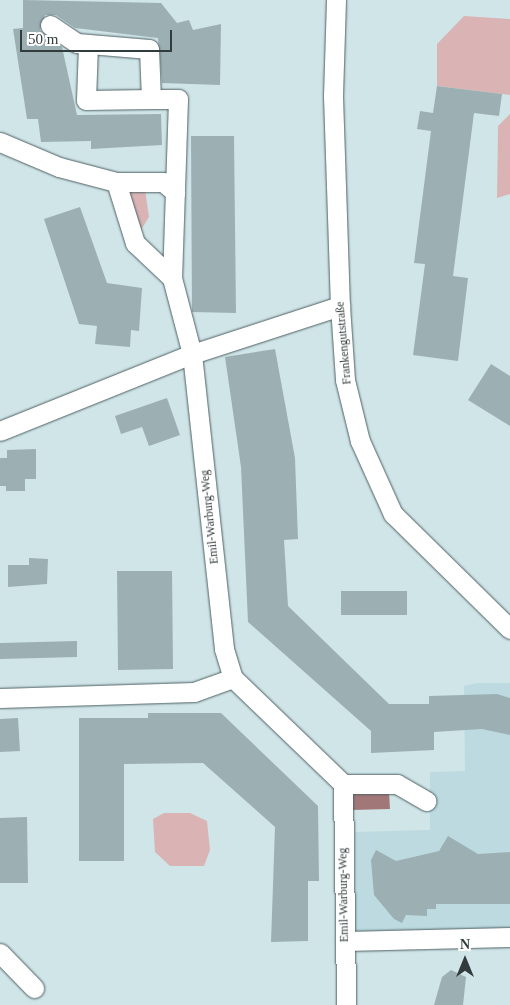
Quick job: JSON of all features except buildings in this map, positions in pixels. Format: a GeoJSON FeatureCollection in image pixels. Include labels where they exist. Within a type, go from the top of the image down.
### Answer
{"type":"FeatureCollection","features":[{"type":"Feature","properties":{"kind":"street","name":"Frankengutstraße"},"geometry":{"type":"LineString","coordinates":[[336,0],[334,96],[340,306],[345,380],[360,442],[393,514],[510,629]]}},
{"type":"Feature","properties":{"kind":"street"},"geometry":{"type":"LineString","coordinates":[[50,25],[76,44],[88,44],[149,49],[151,99],[86,100],[88,44]]}},
{"type":"Feature","properties":{"kind":"street","name":"Emil-Warburg-Weg"},"geometry":{"type":"LineString","coordinates":[[151,99],[178,99],[172,278],[192,354],[224,649],[233,678],[343,784],[346,1005]]}},
{"type":"Feature","properties":{"kind":"street"},"geometry":{"type":"LineString","coordinates":[[0,142],[58,167],[116,182],[164,182],[175,192]]}},
{"type":"Feature","properties":{"kind":"street"},"geometry":{"type":"LineString","coordinates":[[116,182],[135,243],[172,278]]}},
{"type":"Feature","properties":{"kind":"street"},"geometry":{"type":"LineString","coordinates":[[0,431],[192,354],[340,306]]}},
{"type":"Feature","properties":{"kind":"street"},"geometry":{"type":"LineString","coordinates":[[0,698],[194,692],[233,678]]}},
{"type":"Feature","properties":{"kind":"street"},"geometry":{"type":"LineString","coordinates":[[343,784],[397,784],[427,801]]}},
{"type":"Feature","properties":{"kind":"street"},"geometry":{"type":"LineString","coordinates":[[345,941],[510,937]]}},
{"type":"Feature","properties":{"kind":"street"},"geometry":{"type":"LineString","coordinates":[[0,953],[34,988]]}},
{"type":"Feature","properties":{"kind":"shaded area"},"geometry":{"type":"Polygon","coordinates":[[[464,16],[510,19],[510,95],[437,86],[437,44],[464,16]]]}},
{"type":"Feature","properties":{"kind":"shaded area"},"geometry":{"type":"Polygon","coordinates":[[[510,114],[510,194],[497,198],[498,126],[510,114]]]}},
{"type":"Feature","properties":{"kind":"shaded area"},"geometry":{"type":"Polygon","coordinates":[[[145,189],[149,217],[141,230],[126,191],[145,189]]]}},
{"type":"Feature","properties":{"kind":"shaded area"},"geometry":{"type":"Polygon","coordinates":[[[477,683],[510,683],[510,931],[355,933],[355,832],[430,830],[430,772],[465,771],[464,686],[477,683]]]}},
{"type":"Feature","properties":{"kind":"shaded area"},"geometry":{"type":"Polygon","coordinates":[[[389,792],[390,809],[352,810],[352,793],[389,792]]]}},
{"type":"Feature","properties":{"kind":"shaded area"},"geometry":{"type":"Polygon","coordinates":[[[164,813],[190,813],[207,821],[210,850],[204,866],[170,866],[155,852],[153,819],[164,813]]]}}]}
